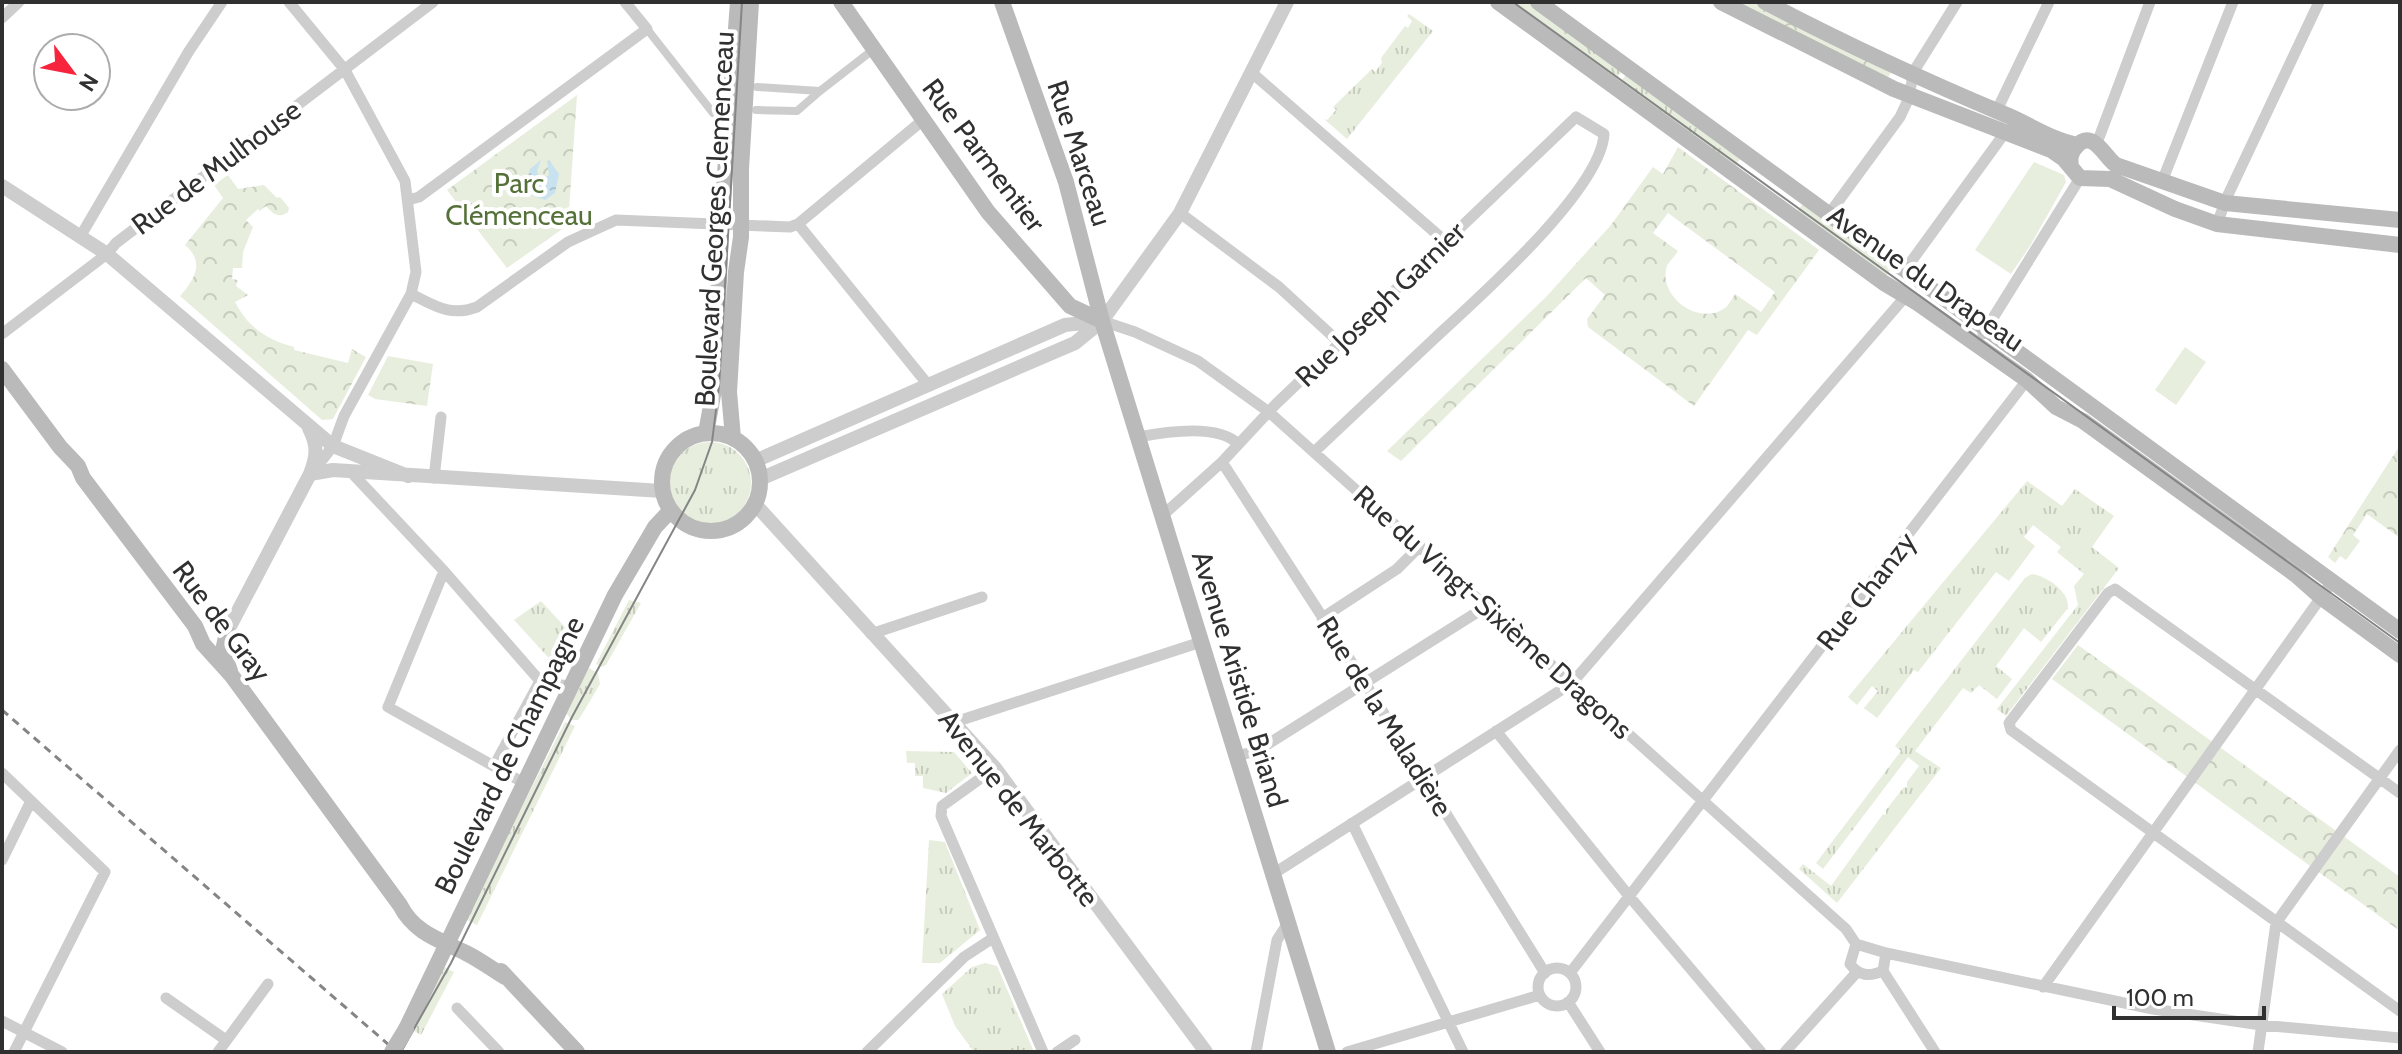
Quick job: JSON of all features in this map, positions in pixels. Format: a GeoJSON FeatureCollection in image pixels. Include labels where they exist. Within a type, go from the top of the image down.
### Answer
{"type":"FeatureCollection","features":[{"type":"Feature","properties":{"kind":"main road","name":"Boulevard Georges Clemenceau"},"geometry":{"type":"LineString","coordinates":[[706,433],[715,384],[721,226],[738,2]]}},
{"type":"Feature","properties":{"kind":"main road","name":"Boulevard Georges Clemenceau"},"geometry":{"type":"LineString","coordinates":[[733,438],[729,392],[741,227],[741,169],[751,2]]}},
{"type":"Feature","properties":{"kind":"main road","name":"Rue Parmentier"},"geometry":{"type":"LineString","coordinates":[[841,2],[988,212],[1070,306],[1102,321]]}},
{"type":"Feature","properties":{"kind":"main road","name":"Rue Marceau"},"geometry":{"type":"LineString","coordinates":[[1002,2],[1066,182],[1102,321]]}},
{"type":"Feature","properties":{"kind":"main road","name":"Avenue du Drapeau"},"geometry":{"type":"LineString","coordinates":[[1498,2],[1905,297],[1977,343],[2027,380],[2056,407],[2083,421],[2296,575],[2400,655]]}},
{"type":"Feature","properties":{"kind":"main road","name":"Avenue du Drapeau"},"geometry":{"type":"LineString","coordinates":[[1538,2],[2400,631]]}},
{"type":"Feature","properties":{"kind":"main road"},"geometry":{"type":"LineString","coordinates":[[1721,2],[1908,95],[2051,150],[2075,172],[2091,180],[2100,177],[2109,160]]}},
{"type":"Feature","properties":{"kind":"main road"},"geometry":{"type":"LineString","coordinates":[[1765,2],[1912,74],[1997,110],[2057,140],[2077,145]]}},
{"type":"Feature","properties":{"kind":"main road"},"geometry":{"type":"LineString","coordinates":[[2075,172],[2071,154],[2077,145],[2086,141],[2097,143],[2109,160],[2225,203],[2400,220]]}},
{"type":"Feature","properties":{"kind":"main road"},"geometry":{"type":"LineString","coordinates":[[2100,177],[2217,224],[2400,245]]}},
{"type":"Feature","properties":{"kind":"main road"},"geometry":{"type":"LineString","coordinates":[[1052,283],[1062,291],[1076,295],[1086,291],[1092,281]]}},
{"type":"Feature","properties":{"kind":"main road","name":"Avenue Aristide Briand"},"geometry":{"type":"LineString","coordinates":[[1102,321],[1328,1052]]}},
{"type":"Feature","properties":{"kind":"main road","name":"Rue de Gray"},"geometry":{"type":"LineString","coordinates":[[2,369],[60,447],[78,466],[83,478],[195,626],[203,644],[232,676],[400,905],[448,940],[485,955],[577,1052]]}},
{"type":"Feature","properties":{"kind":"main road"},"geometry":{"type":"LineString","coordinates":[[706,433],[733,438],[748,450],[755,461],[760,479],[755,504],[736,525],[718,531],[690,527],[670,511],[662,491],[662,475],[671,453],[683,441],[706,433]]}},
{"type":"Feature","properties":{"kind":"main road","name":"Boulevard de Champagne"},"geometry":{"type":"LineString","coordinates":[[392,1052],[406,1029],[615,595],[655,527],[670,511]]}},
{"type":"Feature","properties":{"kind":"main road"},"geometry":{"type":"LineString","coordinates":[[195,626],[214,641],[227,632]]}},
{"type":"Feature","properties":{"kind":"main road"},"geometry":{"type":"LineString","coordinates":[[227,632],[223,651],[232,676]]}},
{"type":"Feature","properties":{"kind":"street"},"geometry":{"type":"LineString","coordinates":[[2,18],[19,2]]}},
{"type":"Feature","properties":{"kind":"street"},"geometry":{"type":"LineString","coordinates":[[289,2],[345,70],[405,181],[416,279],[411,294],[344,416],[333,446],[310,474]]}},
{"type":"Feature","properties":{"kind":"street","name":"Rue de Mulhouse"},"geometry":{"type":"LineString","coordinates":[[2,334],[107,254],[116,243],[433,2]]}},
{"type":"Feature","properties":{"kind":"street"},"geometry":{"type":"LineString","coordinates":[[625,2],[713,113],[722,117]]}},
{"type":"Feature","properties":{"kind":"street"},"geometry":{"type":"LineString","coordinates":[[760,479],[1075,343],[1102,321],[1180,213],[1287,2]]}},
{"type":"Feature","properties":{"kind":"street"},"geometry":{"type":"LineString","coordinates":[[1829,214],[1900,117],[1912,74],[1957,2]]}},
{"type":"Feature","properties":{"kind":"street"},"geometry":{"type":"LineString","coordinates":[[1997,110],[2049,2]]}},
{"type":"Feature","properties":{"kind":"street"},"geometry":{"type":"LineString","coordinates":[[2097,143],[2150,2]]}},
{"type":"Feature","properties":{"kind":"street"},"geometry":{"type":"LineString","coordinates":[[2163,179],[2233,2]]}},
{"type":"Feature","properties":{"kind":"street"},"geometry":{"type":"LineString","coordinates":[[2217,224],[2319,2]]}},
{"type":"Feature","properties":{"kind":"street"},"geometry":{"type":"LineString","coordinates":[[80,237],[216,5]]}},
{"type":"Feature","properties":{"kind":"street"},"geometry":{"type":"LineString","coordinates":[[408,200],[419,197],[473,160],[647,29]]}},
{"type":"Feature","properties":{"kind":"street"},"geometry":{"type":"LineString","coordinates":[[756,110],[797,111],[874,49]]}},
{"type":"Feature","properties":{"kind":"street"},"geometry":{"type":"LineString","coordinates":[[1251,72],[1446,242]]}},
{"type":"Feature","properties":{"kind":"street"},"geometry":{"type":"LineString","coordinates":[[757,87],[820,91]]}},
{"type":"Feature","properties":{"kind":"street","name":"Rue Joseph Garnier"},"geometry":{"type":"LineString","coordinates":[[1162,516],[1222,462],[1269,412],[1576,117],[1604,134],[1603,146],[1580,188],[1516,262],[1314,452]]}},
{"type":"Feature","properties":{"kind":"street"},"geometry":{"type":"LineString","coordinates":[[411,294],[440,309],[465,311],[477,307],[568,242],[616,220],[783,228],[798,224],[923,120]]}},
{"type":"Feature","properties":{"kind":"street"},"geometry":{"type":"LineString","coordinates":[[1905,270],[2004,134]]}},
{"type":"Feature","properties":{"kind":"street"},"geometry":{"type":"LineString","coordinates":[[1977,343],[2075,172]]}},
{"type":"Feature","properties":{"kind":"street"},"geometry":{"type":"LineString","coordinates":[[2,186],[107,254],[333,446],[408,476]]}},
{"type":"Feature","properties":{"kind":"street"},"geometry":{"type":"LineString","coordinates":[[1180,213],[1279,287],[1340,343]]}},
{"type":"Feature","properties":{"kind":"street"},"geometry":{"type":"LineString","coordinates":[[798,224],[929,386],[937,403]]}},
{"type":"Feature","properties":{"kind":"street"},"geometry":{"type":"LineString","coordinates":[[1273,874],[1572,683],[1905,297]]}},
{"type":"Feature","properties":{"kind":"street"},"geometry":{"type":"LineString","coordinates":[[755,461],[1065,325],[1102,321]]}},
{"type":"Feature","properties":{"kind":"street","name":"Rue du Vingt-Sixième Dragons"},"geometry":{"type":"LineString","coordinates":[[1102,321],[1135,332],[1198,361],[1269,412],[1846,929],[1856,944]]}},
{"type":"Feature","properties":{"kind":"street","name":"Rue Chanzy"},"geometry":{"type":"LineString","coordinates":[[1570,973],[2027,380]]}},
{"type":"Feature","properties":{"kind":"street"},"geometry":{"type":"LineString","coordinates":[[309,427],[330,430],[344,416]]}},
{"type":"Feature","properties":{"kind":"street"},"geometry":{"type":"LineString","coordinates":[[344,416],[345,438],[356,452],[369,460]]}},
{"type":"Feature","properties":{"kind":"street"},"geometry":{"type":"LineString","coordinates":[[434,478],[441,417]]}},
{"type":"Feature","properties":{"kind":"street"},"geometry":{"type":"LineString","coordinates":[[227,632],[310,474],[317,452],[309,427]]}},
{"type":"Feature","properties":{"kind":"street"},"geometry":{"type":"LineString","coordinates":[[1138,437],[1186,432],[1216,433],[1233,438],[1238,444]]}},
{"type":"Feature","properties":{"kind":"street","name":"Rue de la Maladière"},"geometry":{"type":"LineString","coordinates":[[1222,462],[1365,683],[1545,973]]}},
{"type":"Feature","properties":{"kind":"street"},"geometry":{"type":"LineString","coordinates":[[310,474],[333,470],[662,491]]}},
{"type":"Feature","properties":{"kind":"street"},"geometry":{"type":"LineString","coordinates":[[351,472],[444,571],[540,681],[572,687]]}},
{"type":"Feature","properties":{"kind":"street"},"geometry":{"type":"LineString","coordinates":[[371,492],[369,485],[377,474]]}},
{"type":"Feature","properties":{"kind":"street","name":"Avenue de Marbotte"},"geometry":{"type":"LineString","coordinates":[[755,504],[995,768],[1206,1052]]}},
{"type":"Feature","properties":{"kind":"street"},"geometry":{"type":"LineString","coordinates":[[1322,618],[1397,569],[1420,546]]}},
{"type":"Feature","properties":{"kind":"street"},"geometry":{"type":"LineString","coordinates":[[444,571],[388,707],[524,783]]}},
{"type":"Feature","properties":{"kind":"street"},"geometry":{"type":"LineString","coordinates":[[2043,987],[2332,582]]}},
{"type":"Feature","properties":{"kind":"street"},"geometry":{"type":"LineString","coordinates":[[2400,793],[2115,589],[2108,593],[2009,723],[2011,730],[2400,1011]]}},
{"type":"Feature","properties":{"kind":"street"},"geometry":{"type":"LineString","coordinates":[[871,634],[982,597]]}},
{"type":"Feature","properties":{"kind":"street"},"geometry":{"type":"LineString","coordinates":[[1236,756],[1257,751],[1487,606]]}},
{"type":"Feature","properties":{"kind":"street"},"geometry":{"type":"LineString","coordinates":[[955,722],[1201,642]]}},
{"type":"Feature","properties":{"kind":"street","name":"Boulevard de Champagne"},"geometry":{"type":"LineString","coordinates":[[494,766],[540,681]]}},
{"type":"Feature","properties":{"kind":"street"},"geometry":{"type":"LineString","coordinates":[[1496,731],[1629,896],[1761,1052]]}},
{"type":"Feature","properties":{"kind":"street"},"geometry":{"type":"LineString","coordinates":[[2258,1052],[2276,923],[2400,750]]}},
{"type":"Feature","properties":{"kind":"street"},"geometry":{"type":"LineString","coordinates":[[995,768],[942,806],[941,816],[1043,1052]]}},
{"type":"Feature","properties":{"kind":"street"},"geometry":{"type":"LineString","coordinates":[[2,773],[105,872],[14,1052]]}},
{"type":"Feature","properties":{"kind":"street"},"geometry":{"type":"LineString","coordinates":[[2,860],[31,801]]}},
{"type":"Feature","properties":{"kind":"street"},"geometry":{"type":"LineString","coordinates":[[1352,823],[1463,1052]]}},
{"type":"Feature","properties":{"kind":"street"},"geometry":{"type":"LineString","coordinates":[[1256,1052],[1277,940],[1288,923]]}},
{"type":"Feature","properties":{"kind":"street"},"geometry":{"type":"LineString","coordinates":[[867,1052],[964,957],[993,938]]}},
{"type":"Feature","properties":{"kind":"street"},"geometry":{"type":"LineString","coordinates":[[1883,971],[1872,976],[1857,972],[1850,964],[1856,944],[2153,1009],[2261,1025],[2400,1038]]}},
{"type":"Feature","properties":{"kind":"street"},"geometry":{"type":"LineString","coordinates":[[1886,953],[1883,971],[1935,1052]]}},
{"type":"Feature","properties":{"kind":"street"},"geometry":{"type":"LineString","coordinates":[[1557,968],[1570,973],[1576,986],[1568,1002],[1553,1005],[1540,995],[1539,983],[1545,973],[1557,968]]}},
{"type":"Feature","properties":{"kind":"street"},"geometry":{"type":"LineString","coordinates":[[1785,1052],[1857,972]]}},
{"type":"Feature","properties":{"kind":"street"},"geometry":{"type":"LineString","coordinates":[[218,1052],[268,984]]}},
{"type":"Feature","properties":{"kind":"street"},"geometry":{"type":"LineString","coordinates":[[1347,1052],[1540,995]]}},
{"type":"Feature","properties":{"kind":"street"},"geometry":{"type":"LineString","coordinates":[[166,998],[226,1040]]}},
{"type":"Feature","properties":{"kind":"street"},"geometry":{"type":"LineString","coordinates":[[1568,1002],[1600,1052]]}},
{"type":"Feature","properties":{"kind":"street"},"geometry":{"type":"LineString","coordinates":[[457,1008],[499,1052]]}},
{"type":"Feature","properties":{"kind":"street"},"geometry":{"type":"LineString","coordinates":[[2,1021],[62,1052]]}},
{"type":"Feature","properties":{"kind":"street"},"geometry":{"type":"LineString","coordinates":[[1057,1052],[1075,1040]]}},
{"type":"Feature","properties":{"kind":"green space"},"geometry":{"type":"Polygon","coordinates":[[[1504,2],[1532,2],[1624,69],[1614,82],[1504,2]]]}},
{"type":"Feature","properties":{"kind":"green space"},"geometry":{"type":"Polygon","coordinates":[[[1730,2],[1761,2],[1893,69],[1886,81],[1730,2]]]}},
{"type":"Feature","properties":{"kind":"green space"},"geometry":{"type":"Polygon","coordinates":[[[1409,14],[1433,31],[1347,139],[1324,119],[1327,120],[1336,110],[1333,107],[1372,69],[1375,72],[1382,63],[1381,58],[1405,26],[1408,28],[1412,21],[1407,16],[1409,14]]]}},
{"type":"Feature","properties":{"kind":"green space"},"geometry":{"type":"Polygon","coordinates":[[[1628,72],[1743,155],[1733,169],[1618,85],[1628,72]]]}},
{"type":"Feature","properties":{"kind":"green space","name":"Parc Clémenceau"},"geometry":{"type":"Polygon","coordinates":[[[577,95],[568,225],[507,268],[447,190],[577,95]]]}},
{"type":"Feature","properties":{"kind":"green space"},"geometry":{"type":"Polygon","coordinates":[[[1678,147],[1819,250],[1757,335],[1748,330],[1694,406],[1588,327],[1587,319],[1605,295],[1586,278],[1401,461],[1387,451],[1546,297],[1611,225],[1653,167],[1663,174],[1678,147]],[[1668,213],[1653,233],[1678,251],[1667,266],[1668,288],[1682,305],[1693,311],[1715,313],[1726,307],[1735,294],[1761,312],[1775,292],[1668,213]]]}},
{"type":"Feature","properties":{"kind":"green space"},"geometry":{"type":"Polygon","coordinates":[[[2034,162],[2064,175],[2066,182],[2011,274],[1975,250],[2034,162]]]}},
{"type":"Feature","properties":{"kind":"green space"},"geometry":{"type":"Polygon","coordinates":[[[228,175],[238,189],[264,185],[289,208],[288,212],[279,215],[266,206],[246,220],[253,227],[243,252],[242,268],[233,268],[232,279],[238,280],[236,286],[248,295],[235,302],[246,319],[267,336],[294,347],[294,350],[348,363],[352,349],[366,357],[333,419],[322,420],[180,296],[196,270],[195,258],[185,245],[223,198],[214,185],[228,175]]]}},
{"type":"Feature","properties":{"kind":"green space"},"geometry":{"type":"Polygon","coordinates":[[[1805,201],[1894,265],[1884,279],[1795,214],[1805,201]]]}},
{"type":"Feature","properties":{"kind":"green space"},"geometry":{"type":"Polygon","coordinates":[[[2185,347],[2206,362],[2176,405],[2155,390],[2185,347]]]}},
{"type":"Feature","properties":{"kind":"green space"},"geometry":{"type":"Polygon","coordinates":[[[388,356],[433,364],[427,406],[375,399],[368,395],[388,356]]]}},
{"type":"Feature","properties":{"kind":"green space"},"geometry":{"type":"Polygon","coordinates":[[[710,442],[726,445],[739,454],[748,467],[751,483],[748,499],[739,512],[726,521],[710,524],[694,521],[681,512],[672,499],[669,483],[672,467],[681,454],[694,445],[710,442]]]}},
{"type":"Feature","properties":{"kind":"green space"},"geometry":{"type":"Polygon","coordinates":[[[2400,445],[2400,538],[2367,514],[2353,535],[2360,541],[2346,560],[2340,556],[2335,563],[2328,557],[2400,445]]]}},
{"type":"Feature","properties":{"kind":"green space"},"geometry":{"type":"Polygon","coordinates":[[[2027,481],[2062,506],[2075,489],[2114,516],[2092,547],[2119,568],[2006,716],[1997,709],[2078,605],[2074,586],[2084,574],[2057,552],[2061,547],[2033,525],[2024,537],[2035,546],[2009,581],[1996,572],[1918,672],[1914,670],[1877,718],[1864,708],[1878,691],[1872,686],[1857,705],[1848,697],[2027,481]]]}},
{"type":"Feature","properties":{"kind":"green space"},"geometry":{"type":"Polygon","coordinates":[[[2032,574],[2056,586],[2065,596],[2068,608],[2041,642],[2024,628],[1996,666],[2012,679],[1997,699],[1979,685],[1971,693],[1963,688],[1915,751],[1941,768],[1837,903],[1799,869],[1803,864],[1831,886],[1883,814],[1886,815],[1886,810],[1904,787],[1907,788],[1907,782],[1919,766],[1908,757],[1823,869],[1816,863],[1901,751],[1895,746],[2025,578],[2032,574]]]}},
{"type":"Feature","properties":{"kind":"green space"},"geometry":{"type":"Polygon","coordinates":[[[629,600],[641,603],[602,667],[596,664],[629,600]]]}},
{"type":"Feature","properties":{"kind":"green space"},"geometry":{"type":"Polygon","coordinates":[[[541,601],[576,639],[559,669],[514,620],[541,601]]]}},
{"type":"Feature","properties":{"kind":"green space"},"geometry":{"type":"Polygon","coordinates":[[[2078,645],[2400,877],[2400,931],[2052,679],[2078,645]]]}},
{"type":"Feature","properties":{"kind":"green space"},"geometry":{"type":"Polygon","coordinates":[[[587,667],[598,673],[600,684],[578,720],[571,720],[567,714],[587,667]]]}},
{"type":"Feature","properties":{"kind":"green space"},"geometry":{"type":"Polygon","coordinates":[[[565,722],[575,726],[477,925],[465,919],[565,722]]]}},
{"type":"Feature","properties":{"kind":"green space"},"geometry":{"type":"Polygon","coordinates":[[[906,751],[954,752],[972,773],[946,793],[923,788],[923,776],[915,776],[915,763],[907,763],[906,751]]]}},
{"type":"Feature","properties":{"kind":"green space"},"geometry":{"type":"Polygon","coordinates":[[[929,840],[945,842],[980,930],[940,963],[922,963],[929,840]]]}},
{"type":"Feature","properties":{"kind":"green space"},"geometry":{"type":"Polygon","coordinates":[[[985,963],[997,966],[1034,1052],[974,1052],[955,1026],[942,994],[972,967],[985,963]]]}},
{"type":"Feature","properties":{"kind":"green space"},"geometry":{"type":"Polygon","coordinates":[[[444,967],[454,972],[421,1035],[411,1029],[444,967]]]}},
{"type":"Feature","properties":{"kind":"water"},"geometry":{"type":"Polygon","coordinates":[[[541,160],[537,171],[539,176],[549,175],[549,160],[559,174],[555,193],[545,200],[531,195],[526,185],[530,169],[541,160]]]}},
{"type":"Feature","properties":{"kind":"tram line"},"geometry":{"type":"LineString","coordinates":[[401,1052],[451,963],[572,717],[695,490],[712,442],[719,386],[742,2]]}},
{"type":"Feature","properties":{"kind":"tram line"},"geometry":{"type":"LineString","coordinates":[[1513,2],[2400,643]]}},
{"type":"Feature","properties":{"kind":"railway"},"geometry":{"type":"LineString","coordinates":[[2,710],[397,1052]]}}]}
